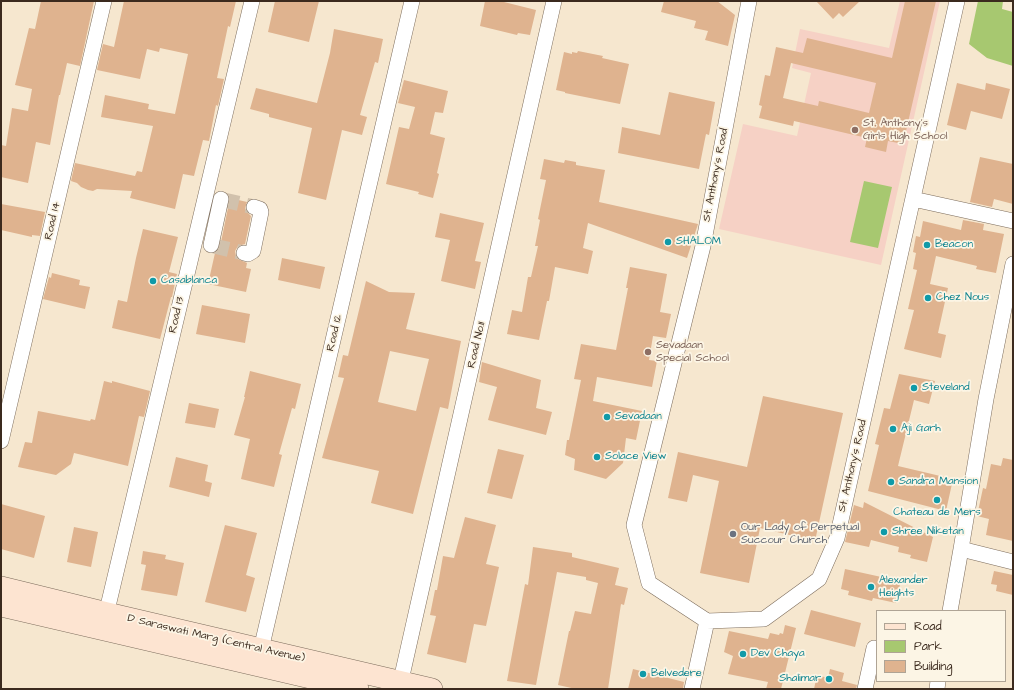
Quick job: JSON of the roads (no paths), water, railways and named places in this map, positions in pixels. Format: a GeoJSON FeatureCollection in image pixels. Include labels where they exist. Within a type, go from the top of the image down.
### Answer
{"type":"FeatureCollection","features":[{"type":"Feature","properties":{"kind":"main road","name":"D Saraswati Marg (Central Avenue)"},"geometry":{"type":"LineString","coordinates":[[1,587],[105,621],[365,684],[400,685],[432,689]]}},
{"type":"Feature","properties":{"kind":"main road","name":"D Saraswati Marg (Central Avenue)"},"geometry":{"type":"LineString","coordinates":[[1,606],[105,621]]}},
{"type":"Feature","properties":{"kind":"street","name":"Road 14"},"geometry":{"type":"LineString","coordinates":[[1,441],[104,1]]}},
{"type":"Feature","properties":{"kind":"street","name":"Road 13"},"geometry":{"type":"LineString","coordinates":[[105,621],[252,1]]}},
{"type":"Feature","properties":{"kind":"street","name":"Road 12"},"geometry":{"type":"LineString","coordinates":[[260,658],[412,1]]}},
{"type":"Feature","properties":{"kind":"street","name":"Road No.11"},"geometry":{"type":"LineString","coordinates":[[400,685],[554,1]]}},
{"type":"Feature","properties":{"kind":"street","name":"St. Anthony's Road"},"geometry":{"type":"LineString","coordinates":[[749,1],[703,246],[634,525],[649,583],[707,621],[764,619],[819,579],[837,538],[957,1]]}},
{"type":"Feature","properties":{"kind":"street"},"geometry":{"type":"LineString","coordinates":[[195,241],[212,245],[223,199],[206,196]]}},
{"type":"Feature","properties":{"kind":"street"},"geometry":{"type":"LineString","coordinates":[[913,199],[1013,221]]}},
{"type":"Feature","properties":{"kind":"street"},"geometry":{"type":"LineString","coordinates":[[244,253],[248,254],[253,251],[261,212],[260,209],[254,207]]}},
{"type":"Feature","properties":{"kind":"street"},"geometry":{"type":"LineString","coordinates":[[950,610],[986,399],[1013,264]]}},
{"type":"Feature","properties":{"kind":"street"},"geometry":{"type":"LineString","coordinates":[[961,549],[1013,562]]}},
{"type":"Feature","properties":{"kind":"street"},"geometry":{"type":"LineString","coordinates":[[692,689],[707,621]]}},
{"type":"Feature","properties":{"kind":"street"},"geometry":{"type":"LineString","coordinates":[[866,689],[874,648]]}},
{"type":"Feature","properties":{"kind":"tunnel"},"geometry":{"type":"LineString","coordinates":[[224,200],[254,207]]}},
{"type":"Feature","properties":{"kind":"tunnel"},"geometry":{"type":"LineString","coordinates":[[214,246],[244,253]]}},
{"type":"Feature","properties":{"kind":"place","name":"St. Anthony's Girls High School"},"geometry":{"type":"Point","coordinates":[855,130]}},
{"type":"Feature","properties":{"kind":"place","name":"SHALOM"},"geometry":{"type":"Point","coordinates":[668,242]}},
{"type":"Feature","properties":{"kind":"place","name":"Beacon"},"geometry":{"type":"Point","coordinates":[927,245]}},
{"type":"Feature","properties":{"kind":"place","name":"Casablanca"},"geometry":{"type":"Point","coordinates":[153,281]}},
{"type":"Feature","properties":{"kind":"place","name":"Chez Nous"},"geometry":{"type":"Point","coordinates":[928,298]}},
{"type":"Feature","properties":{"kind":"place","name":"Sevadaan Special School"},"geometry":{"type":"Point","coordinates":[648,352]}},
{"type":"Feature","properties":{"kind":"place","name":"Steveland"},"geometry":{"type":"Point","coordinates":[914,388]}},
{"type":"Feature","properties":{"kind":"place","name":"Sevadaan"},"geometry":{"type":"Point","coordinates":[607,417]}},
{"type":"Feature","properties":{"kind":"place","name":"Aji Garh"},"geometry":{"type":"Point","coordinates":[893,429]}},
{"type":"Feature","properties":{"kind":"place","name":"Solace View"},"geometry":{"type":"Point","coordinates":[597,457]}},
{"type":"Feature","properties":{"kind":"place","name":"Sandra Mansion"},"geometry":{"type":"Point","coordinates":[891,482]}},
{"type":"Feature","properties":{"kind":"place","name":"Chateau de Mers"},"geometry":{"type":"Point","coordinates":[937,500]}},
{"type":"Feature","properties":{"kind":"place","name":"Shree Niketan"},"geometry":{"type":"Point","coordinates":[884,532]}},
{"type":"Feature","properties":{"kind":"place","name":"Our Lady of Perpetual Succour Church"},"geometry":{"type":"Point","coordinates":[733,534]}},
{"type":"Feature","properties":{"kind":"place","name":"Alexander Heights"},"geometry":{"type":"Point","coordinates":[871,587]}},
{"type":"Feature","properties":{"kind":"place","name":"Dev Chaya"},"geometry":{"type":"Point","coordinates":[743,654]}},
{"type":"Feature","properties":{"kind":"place","name":"Belvedere"},"geometry":{"type":"Point","coordinates":[643,674]}},
{"type":"Feature","properties":{"kind":"place","name":"Shalimar"},"geometry":{"type":"Point","coordinates":[829,679]}}]}
